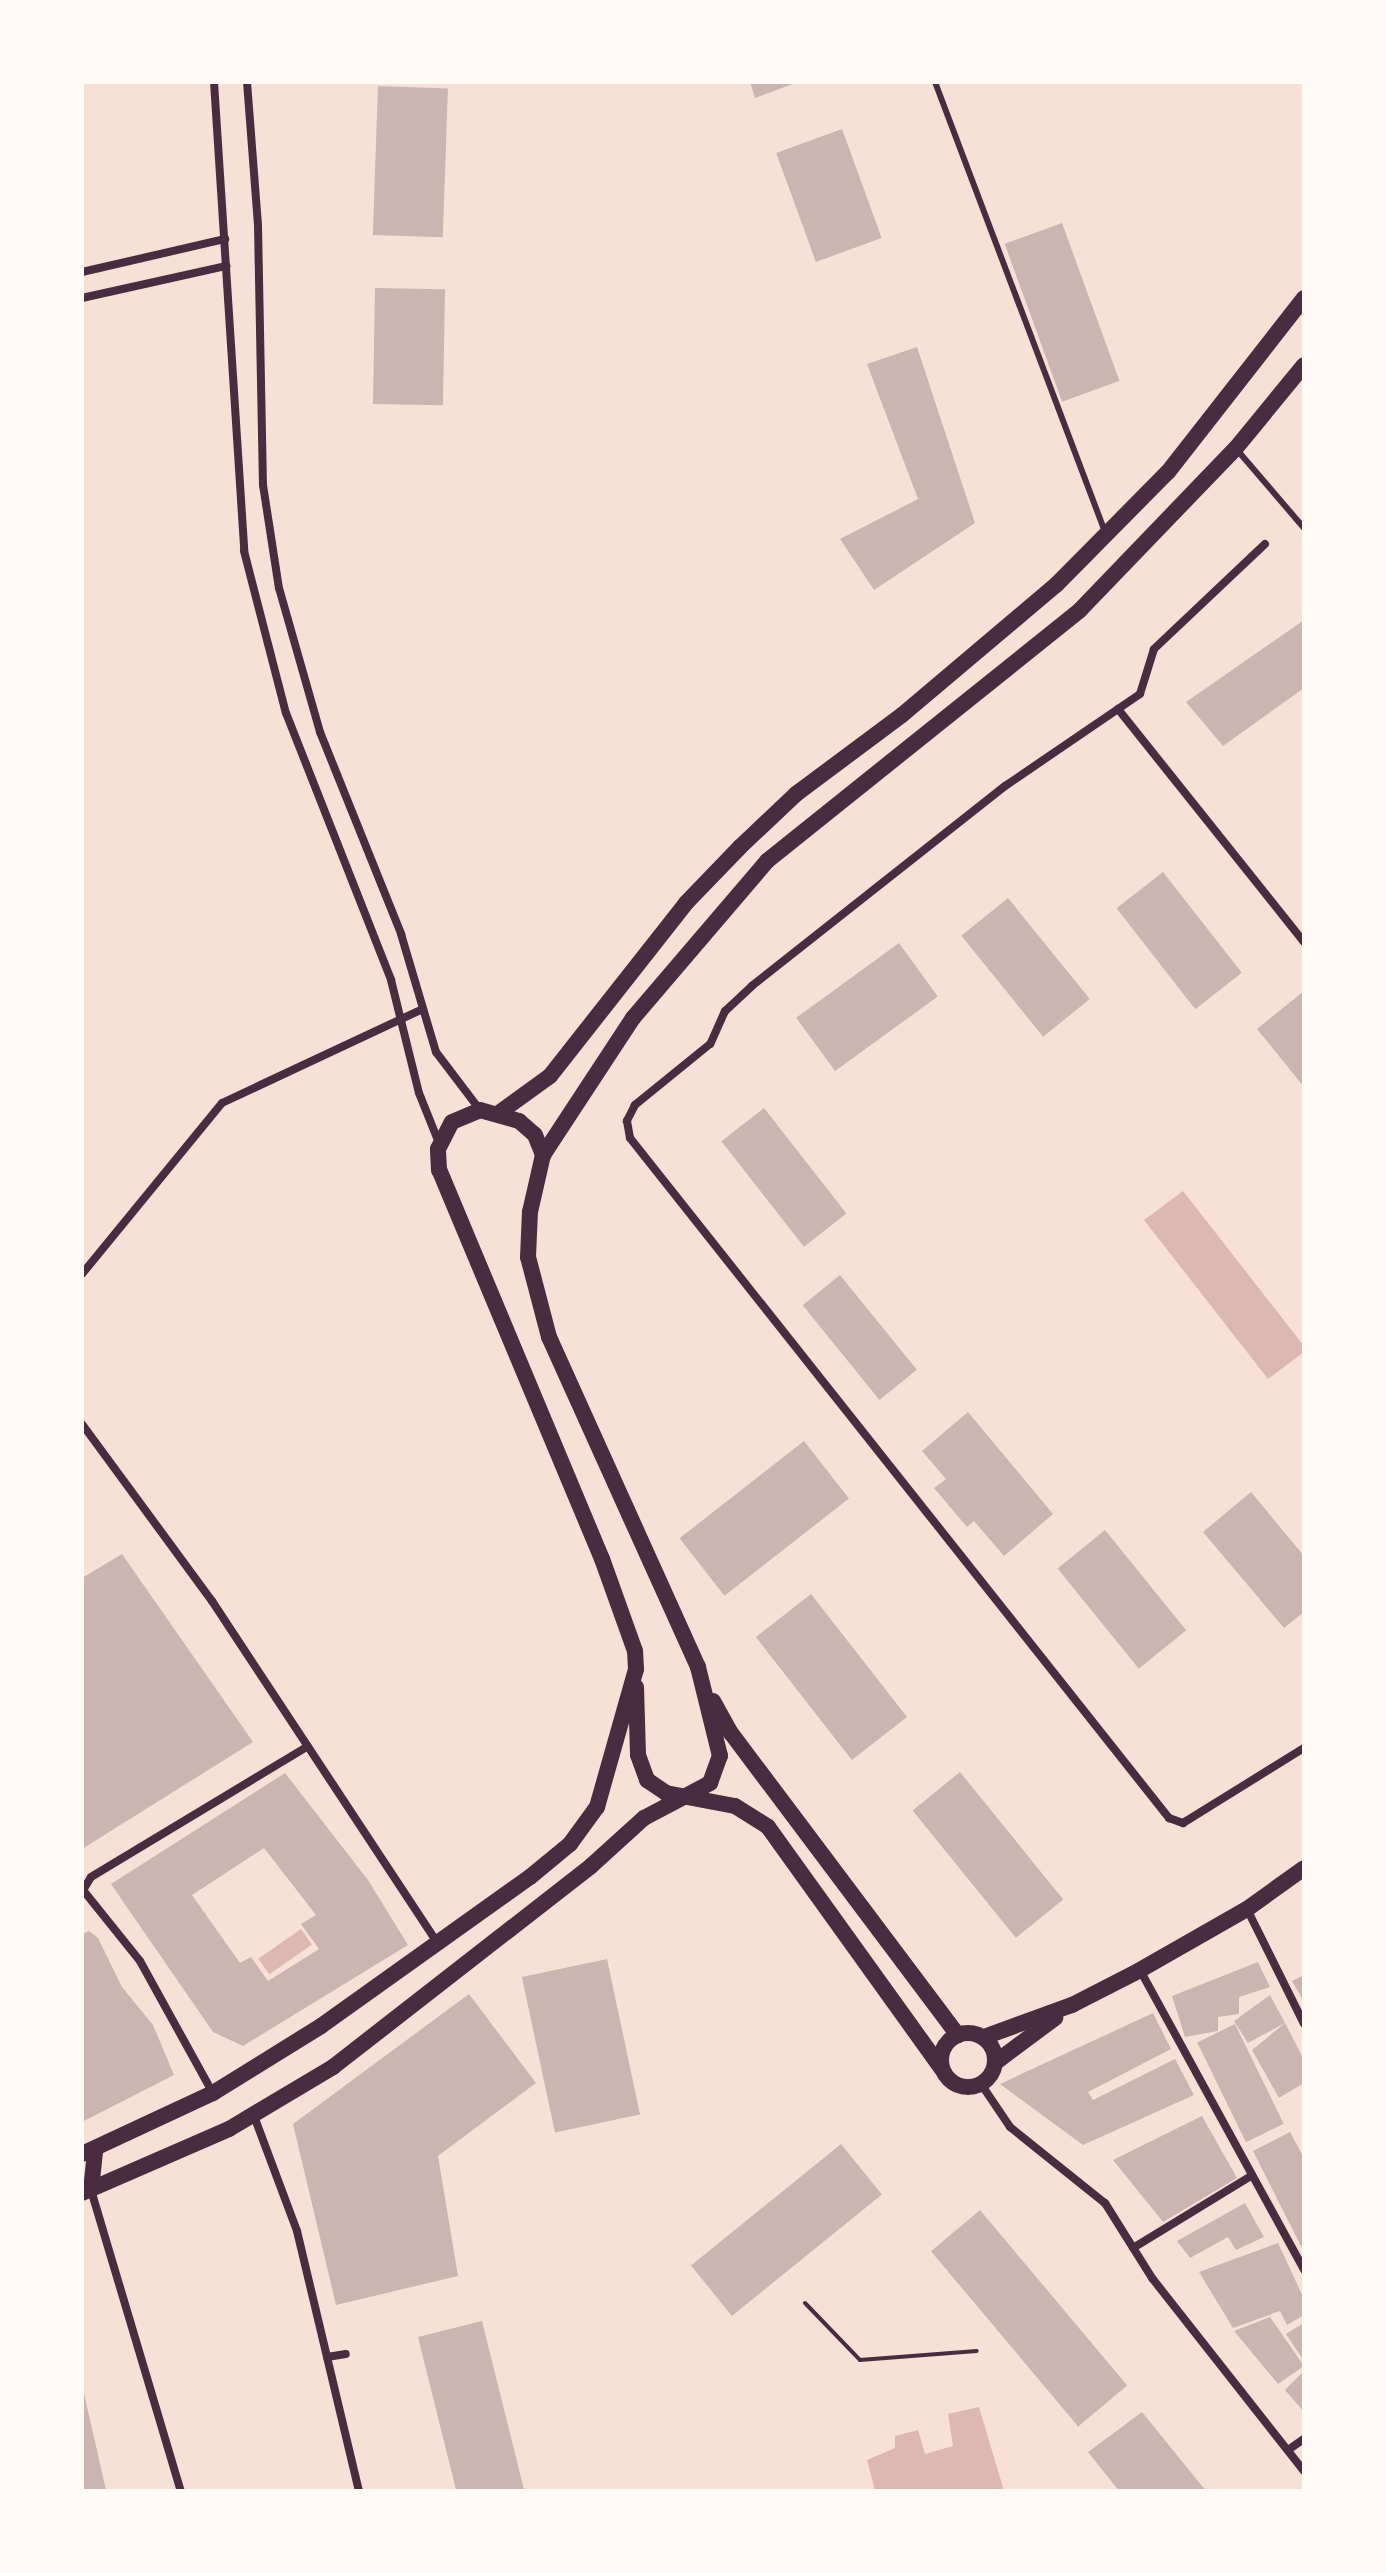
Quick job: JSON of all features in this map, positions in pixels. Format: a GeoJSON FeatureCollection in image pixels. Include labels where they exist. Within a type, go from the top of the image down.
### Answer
{"type":"FeatureCollection","features":[{"type":"Feature","properties":{"kind":"main road"},"geometry":{"type":"LineString","coordinates":[[499,1113],[550,1076],[686,903],[740,847],[796,794],[902,715],[1056,585],[1106,535],[1168,472],[1304,298]]}},
{"type":"Feature","properties":{"kind":"main road"},"geometry":{"type":"LineString","coordinates":[[1304,365],[1236,448],[1080,610],[767,861],[633,1018],[543,1155],[530,1212],[528,1257],[549,1337],[704,1686],[731,1733],[958,2035],[984,2037],[1072,2005],[1247,1909],[1304,1868]]}},
{"type":"Feature","properties":{"kind":"main road"},"geometry":{"type":"LineString","coordinates":[[543,1155],[535,1135],[499,1113],[480,1110],[452,1122],[439,1144],[439,1170],[602,1559],[635,1651],[641,1770],[657,1788],[686,1798],[735,1806],[768,1827],[954,2083],[981,2084],[996,2062],[1072,2005]]}},
{"type":"Feature","properties":{"kind":"main road"},"geometry":{"type":"LineString","coordinates":[[636,1669],[597,1807],[570,1844],[321,2026],[213,2093],[88,2152],[87,2192],[254,2116],[333,2067],[591,1866],[644,1818],[710,1783],[720,1756],[704,1686]]}},
{"type":"Feature","properties":{"kind":"main road"},"geometry":{"type":"LineString","coordinates":[[942,2069],[942,2053],[958,2035]]}},
{"type":"Feature","properties":{"kind":"main road"},"geometry":{"type":"LineString","coordinates":[[984,2037],[996,2062]]}},
{"type":"Feature","properties":{"kind":"street"},"geometry":{"type":"LineString","coordinates":[[214,82],[238,501],[257,606],[286,713],[402,1018],[419,1093],[439,1144]]}},
{"type":"Feature","properties":{"kind":"street"},"geometry":{"type":"LineString","coordinates":[[247,82],[258,226],[263,485],[279,588],[320,732],[401,934],[436,1052],[480,1110]]}},
{"type":"Feature","properties":{"kind":"street"},"geometry":{"type":"LineString","coordinates":[[82,272],[225,239]]}},
{"type":"Feature","properties":{"kind":"street"},"geometry":{"type":"LineString","coordinates":[[82,298],[226,266]]}},
{"type":"Feature","properties":{"kind":"street"},"geometry":{"type":"LineString","coordinates":[[1265,544],[1154,649],[1140,694],[1022,775],[743,995],[725,1011],[710,1044],[635,1105],[627,1121],[630,1138],[1169,1818],[1183,1823],[1304,1748]]}},
{"type":"Feature","properties":{"kind":"street"},"geometry":{"type":"LineString","coordinates":[[1118,709],[1304,942]]}},
{"type":"Feature","properties":{"kind":"street"},"geometry":{"type":"LineString","coordinates":[[82,1274],[222,1103],[423,1009]]}},
{"type":"Feature","properties":{"kind":"street"},"geometry":{"type":"LineString","coordinates":[[82,1424],[212,1601],[437,1942]]}},
{"type":"Feature","properties":{"kind":"street"},"geometry":{"type":"LineString","coordinates":[[213,2093],[140,1961],[83,1891],[91,1877],[195,1820],[308,1746]]}},
{"type":"Feature","properties":{"kind":"street"},"geometry":{"type":"LineString","coordinates":[[1247,1909],[1304,2024]]}},
{"type":"Feature","properties":{"kind":"street"},"geometry":{"type":"LineString","coordinates":[[1140,1970],[1304,2270]]}},
{"type":"Feature","properties":{"kind":"street"},"geometry":{"type":"LineString","coordinates":[[981,2084],[1010,2127],[1105,2203],[1133,2248],[1304,2471]]}},
{"type":"Feature","properties":{"kind":"street"},"geometry":{"type":"LineString","coordinates":[[254,2116],[297,2231],[359,2491]]}},
{"type":"Feature","properties":{"kind":"street"},"geometry":{"type":"LineString","coordinates":[[1133,2248],[1251,2176]]}},
{"type":"Feature","properties":{"kind":"street"},"geometry":{"type":"LineString","coordinates":[[87,2192],[181,2491]]}},
{"type":"Feature","properties":{"kind":"street"},"geometry":{"type":"LineString","coordinates":[[327,2357],[346,2354]]}},
{"type":"Feature","properties":{"kind":"street"},"geometry":{"type":"LineString","coordinates":[[1288,2450],[1304,2439]]}},
{"type":"Feature","properties":{"kind":"lane"},"geometry":{"type":"LineString","coordinates":[[935,82],[1106,535]]}},
{"type":"Feature","properties":{"kind":"lane"},"geometry":{"type":"LineString","coordinates":[[1236,448],[1304,528]]}},
{"type":"Feature","properties":{"kind":"path"},"geometry":{"type":"LineString","coordinates":[[805,2303],[860,2360],[977,2351]]}},
{"type":"Feature","properties":{"kind":"shaded area"},"geometry":{"type":"Polygon","coordinates":[[[1183,1191],[1304,1346],[1304,1352],[1268,1379],[1144,1220],[1183,1191]]]}},
{"type":"Feature","properties":{"kind":"shaded area"},"geometry":{"type":"Polygon","coordinates":[[[301,1929],[312,1945],[269,1974],[258,1959],[301,1929]]]}},
{"type":"Feature","properties":{"kind":"shaded area"},"geometry":{"type":"Polygon","coordinates":[[[979,2407],[1004,2491],[875,2491],[867,2460],[895,2448],[895,2436],[918,2430],[925,2454],[953,2446],[948,2414],[979,2407]]]}},
{"type":"Feature","properties":{"kind":"building"},"geometry":{"type":"Polygon","coordinates":[[[750,82],[798,82],[755,98],[750,82]]]}},
{"type":"Feature","properties":{"kind":"building"},"geometry":{"type":"Polygon","coordinates":[[[378,86],[448,88],[443,237],[373,235],[378,86]]]}},
{"type":"Feature","properties":{"kind":"building"},"geometry":{"type":"Polygon","coordinates":[[[842,129],[882,238],[816,262],[776,153],[842,129]]]}},
{"type":"Feature","properties":{"kind":"building"},"geometry":{"type":"Polygon","coordinates":[[[1062,223],[1119,381],[1062,402],[1005,244],[1062,223]]]}},
{"type":"Feature","properties":{"kind":"building"},"geometry":{"type":"Polygon","coordinates":[[[375,288],[445,289],[443,405],[373,404],[375,288]]]}},
{"type":"Feature","properties":{"kind":"building"},"geometry":{"type":"Polygon","coordinates":[[[917,347],[975,523],[874,590],[840,539],[918,499],[867,364],[917,347]]]}},
{"type":"Feature","properties":{"kind":"building"},"geometry":{"type":"Polygon","coordinates":[[[1304,620],[1304,688],[1223,746],[1186,702],[1304,620]]]}},
{"type":"Feature","properties":{"kind":"building"},"geometry":{"type":"Polygon","coordinates":[[[1163,872],[1242,973],[1195,1009],[1117,908],[1163,872]]]}},
{"type":"Feature","properties":{"kind":"building"},"geometry":{"type":"Polygon","coordinates":[[[1008,898],[1090,999],[1043,1037],[961,936],[1008,898]]]}},
{"type":"Feature","properties":{"kind":"building"},"geometry":{"type":"Polygon","coordinates":[[[899,943],[938,996],[835,1071],[796,1018],[899,943]]]}},
{"type":"Feature","properties":{"kind":"building"},"geometry":{"type":"Polygon","coordinates":[[[1304,991],[1304,1087],[1257,1029],[1304,991]]]}},
{"type":"Feature","properties":{"kind":"building"},"geometry":{"type":"Polygon","coordinates":[[[764,1108],[846,1214],[804,1247],[721,1141],[764,1108]]]}},
{"type":"Feature","properties":{"kind":"building"},"geometry":{"type":"Polygon","coordinates":[[[840,1275],[917,1370],[879,1400],[803,1305],[840,1275]]]}},
{"type":"Feature","properties":{"kind":"building"},"geometry":{"type":"Polygon","coordinates":[[[968,1412],[1053,1514],[1004,1556],[974,1521],[967,1527],[934,1488],[946,1479],[922,1451],[968,1412]]]}},
{"type":"Feature","properties":{"kind":"building"},"geometry":{"type":"Polygon","coordinates":[[[804,1441],[849,1499],[724,1596],[679,1538],[804,1441]]]}},
{"type":"Feature","properties":{"kind":"building"},"geometry":{"type":"Polygon","coordinates":[[[1251,1492],[1304,1556],[1304,1612],[1284,1628],[1203,1532],[1251,1492]]]}},
{"type":"Feature","properties":{"kind":"building"},"geometry":{"type":"Polygon","coordinates":[[[1105,1530],[1186,1630],[1139,1669],[1058,1568],[1105,1530]]]}},
{"type":"Feature","properties":{"kind":"building"},"geometry":{"type":"Polygon","coordinates":[[[122,1554],[253,1742],[82,1849],[82,1578],[122,1554]]]}},
{"type":"Feature","properties":{"kind":"building"},"geometry":{"type":"Polygon","coordinates":[[[811,1594],[907,1717],[852,1760],[756,1637],[811,1594]]]}},
{"type":"Feature","properties":{"kind":"building"},"geometry":{"type":"Polygon","coordinates":[[[960,1772],[1063,1899],[1016,1938],[913,1810],[960,1772]]]}},
{"type":"Feature","properties":{"kind":"building"},"geometry":{"type":"Polygon","coordinates":[[[285,1773],[368,1880],[408,1945],[243,2046],[213,2032],[111,1884],[285,1773]],[[264,1848],[192,1895],[240,1963],[251,1957],[268,1981],[319,1949],[301,1924],[316,1915],[264,1848]]]}},
{"type":"Feature","properties":{"kind":"building"},"geometry":{"type":"Polygon","coordinates":[[[89,1931],[98,1938],[122,1987],[153,2025],[174,2075],[82,2122],[82,1934],[89,1931]]]}},
{"type":"Feature","properties":{"kind":"building"},"geometry":{"type":"Polygon","coordinates":[[[607,1959],[640,2115],[555,2133],[522,1977],[607,1959]]]}},
{"type":"Feature","properties":{"kind":"building"},"geometry":{"type":"Polygon","coordinates":[[[1258,1962],[1270,1987],[1239,1997],[1239,2014],[1218,2017],[1218,2031],[1185,2037],[1172,1996],[1258,1962]]]}},
{"type":"Feature","properties":{"kind":"building"},"geometry":{"type":"Polygon","coordinates":[[[1304,1975],[1304,2002],[1292,1981],[1304,1975]]]}},
{"type":"Feature","properties":{"kind":"building"},"geometry":{"type":"Polygon","coordinates":[[[469,1994],[536,2083],[438,2156],[458,2276],[336,2305],[293,2124],[469,1994]]]}},
{"type":"Feature","properties":{"kind":"building"},"geometry":{"type":"Polygon","coordinates":[[[1270,1995],[1285,2023],[1248,2043],[1234,2021],[1270,1995]]]}},
{"type":"Feature","properties":{"kind":"building"},"geometry":{"type":"Polygon","coordinates":[[[1153,2013],[1171,2049],[1088,2092],[1093,2100],[1175,2059],[1194,2095],[1083,2145],[1000,2084],[1153,2013]]]}},
{"type":"Feature","properties":{"kind":"building"},"geometry":{"type":"Polygon","coordinates":[[[1285,2023],[1304,2060],[1304,2083],[1279,2098],[1252,2050],[1285,2023]]]}},
{"type":"Feature","properties":{"kind":"building"},"geometry":{"type":"Polygon","coordinates":[[[1235,2024],[1284,2124],[1246,2142],[1197,2042],[1235,2024]]]}},
{"type":"Feature","properties":{"kind":"building"},"geometry":{"type":"Polygon","coordinates":[[[1202,2116],[1237,2178],[1163,2222],[1113,2160],[1202,2116]]]}},
{"type":"Feature","properties":{"kind":"building"},"geometry":{"type":"Polygon","coordinates":[[[1290,2132],[1304,2158],[1304,2252],[1253,2151],[1290,2132]]]}},
{"type":"Feature","properties":{"kind":"building"},"geometry":{"type":"Polygon","coordinates":[[[841,2144],[882,2195],[732,2316],[691,2265],[841,2144]]]}},
{"type":"Feature","properties":{"kind":"building"},"geometry":{"type":"Polygon","coordinates":[[[1245,2203],[1264,2237],[1236,2250],[1228,2237],[1190,2258],[1177,2241],[1245,2203]]]}},
{"type":"Feature","properties":{"kind":"building"},"geometry":{"type":"Polygon","coordinates":[[[980,2210],[1127,2385],[1078,2427],[931,2251],[980,2210]]]}},
{"type":"Feature","properties":{"kind":"building"},"geometry":{"type":"Polygon","coordinates":[[[1278,2243],[1304,2299],[1304,2315],[1287,2325],[1280,2311],[1233,2328],[1199,2272],[1278,2243]]]}},
{"type":"Feature","properties":{"kind":"building"},"geometry":{"type":"Polygon","coordinates":[[[1270,2317],[1304,2366],[1278,2384],[1234,2331],[1270,2317]]]}},
{"type":"Feature","properties":{"kind":"building"},"geometry":{"type":"Polygon","coordinates":[[[482,2321],[524,2491],[456,2491],[418,2337],[482,2321]]]}},
{"type":"Feature","properties":{"kind":"building"},"geometry":{"type":"Polygon","coordinates":[[[1304,2323],[1304,2361],[1286,2334],[1304,2323]]]}},
{"type":"Feature","properties":{"kind":"building"},"geometry":{"type":"Polygon","coordinates":[[[1304,2371],[1304,2412],[1285,2390],[1304,2371]]]}},
{"type":"Feature","properties":{"kind":"building"},"geometry":{"type":"Polygon","coordinates":[[[83,2389],[106,2490],[82,2491],[83,2389]]]}},
{"type":"Feature","properties":{"kind":"building"},"geometry":{"type":"Polygon","coordinates":[[[1142,2412],[1206,2491],[1119,2491],[1088,2452],[1142,2412]]]}}]}
